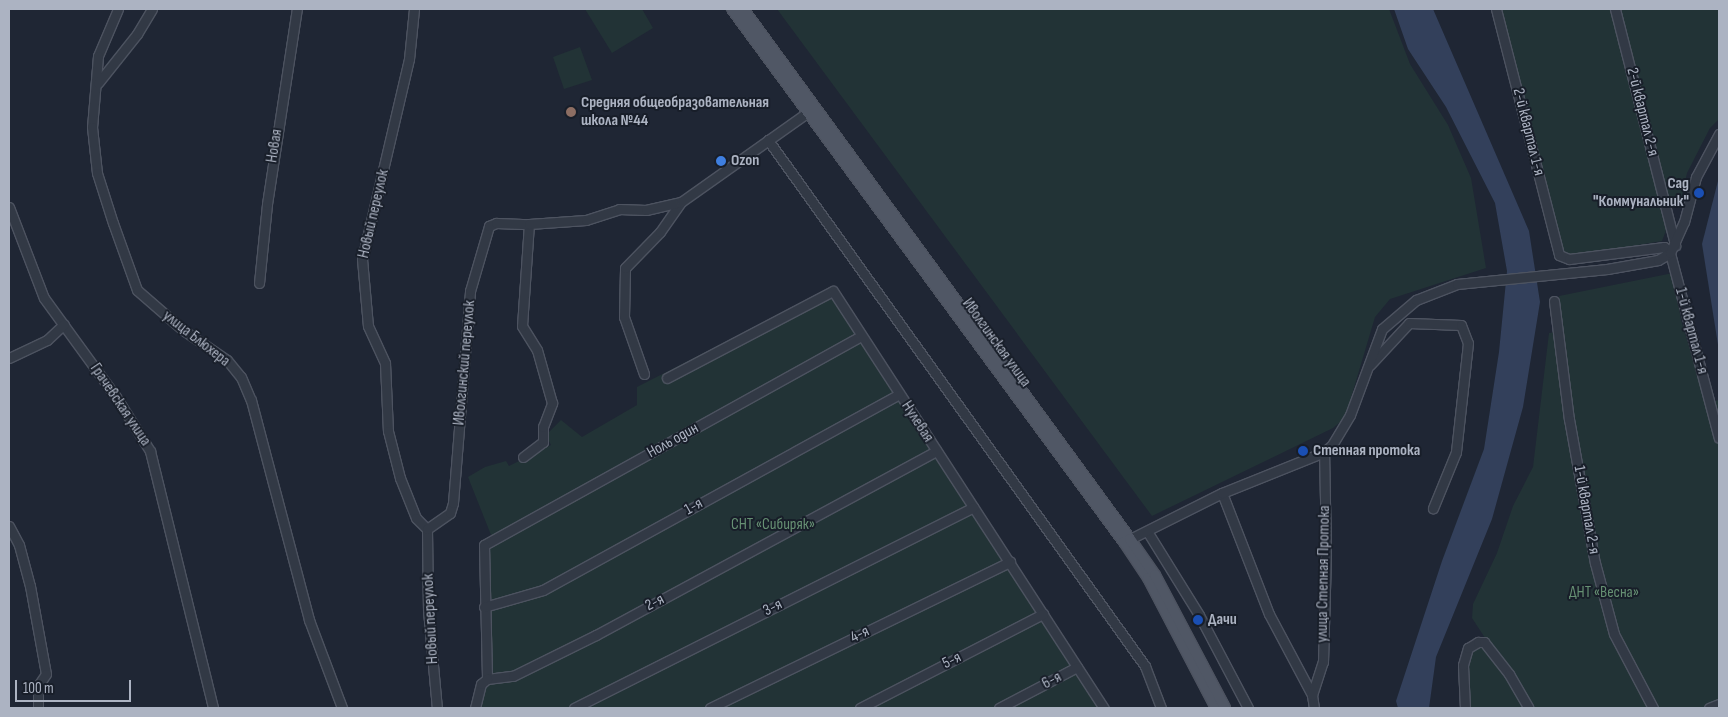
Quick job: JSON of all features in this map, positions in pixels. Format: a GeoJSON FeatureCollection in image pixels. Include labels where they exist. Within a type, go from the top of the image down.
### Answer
{"type":"FeatureCollection","features":[{"type":"Feature","properties":{"kind":"main road","name":"Иволгинская улица"},"geometry":{"type":"LineString","coordinates":[[732,9],[1124,542],[1148,578],[1216,708]]}},
{"type":"Feature","properties":{"kind":"main road","name":"Иволгинская улица"},"geometry":{"type":"LineString","coordinates":[[743,9],[1155,575],[1225,708]]}},
{"type":"Feature","properties":{"kind":"street","name":"улица Блюхера"},"geometry":{"type":"LineString","coordinates":[[118,9],[98,56],[92,127],[97,173],[124,259],[137,290],[183,330],[227,360],[241,378],[251,400],[309,620],[342,708]]}},
{"type":"Feature","properties":{"kind":"street"},"geometry":{"type":"LineString","coordinates":[[95,87],[152,9]]}},
{"type":"Feature","properties":{"kind":"street","name":"Новая"},"geometry":{"type":"LineString","coordinates":[[259,283],[266,204],[297,9]]}},
{"type":"Feature","properties":{"kind":"street","name":"Новый переулок"},"geometry":{"type":"LineString","coordinates":[[414,9],[409,59],[362,259],[368,326],[385,363],[388,430],[400,478],[416,518],[427,529],[428,610],[437,708]]}},
{"type":"Feature","properties":{"kind":"street","name":"2-й квартал 1-я"},"geometry":{"type":"LineString","coordinates":[[1496,9],[1559,255],[1569,260],[1664,247],[1670,254]]}},
{"type":"Feature","properties":{"kind":"street","name":"2-й квартал 2-я"},"geometry":{"type":"LineString","coordinates":[[1615,9],[1675,245]]}},
{"type":"Feature","properties":{"kind":"street","name":"Иволгинский переулок"},"geometry":{"type":"LineString","coordinates":[[644,374],[624,317],[625,268],[660,232],[681,202],[808,112]]}},
{"type":"Feature","properties":{"kind":"street"},"geometry":{"type":"LineString","coordinates":[[1130,539],[1222,493],[1324,452],[1342,432],[1382,330],[1403,309],[1457,284],[1607,269],[1658,260],[1670,254],[1675,245],[1696,177],[1719,134]]}},
{"type":"Feature","properties":{"kind":"street"},"geometry":{"type":"LineString","coordinates":[[768,140],[1145,666],[1161,708]]}},
{"type":"Feature","properties":{"kind":"street","name":"Иволгинский переулок"},"geometry":{"type":"LineString","coordinates":[[427,529],[450,512],[453,503],[470,292],[486,232],[496,223],[529,224],[586,220],[619,209],[646,210],[681,202]]}},
{"type":"Feature","properties":{"kind":"street","name":"Грачевская улица"},"geometry":{"type":"LineString","coordinates":[[9,207],[44,298],[64,324],[150,451],[212,708]]}},
{"type":"Feature","properties":{"kind":"street"},"geometry":{"type":"LineString","coordinates":[[523,457],[543,442],[543,427],[552,403],[537,350],[522,326],[529,224]]}},
{"type":"Feature","properties":{"kind":"street","name":"1-й квартал 1-я"},"geometry":{"type":"LineString","coordinates":[[1670,254],[1719,438]]}},
{"type":"Feature","properties":{"kind":"street","name":"Нулевая"},"geometry":{"type":"LineString","coordinates":[[667,378],[833,292],[1104,708]]}},
{"type":"Feature","properties":{"kind":"street","name":"1-й квартал 2-я"},"geometry":{"type":"LineString","coordinates":[[1554,301],[1569,419],[1595,563],[1614,634],[1653,708]]}},
{"type":"Feature","properties":{"kind":"street"},"geometry":{"type":"LineString","coordinates":[[1367,369],[1408,323],[1461,325],[1468,343],[1456,452],[1433,508]]}},
{"type":"Feature","properties":{"kind":"street"},"geometry":{"type":"LineString","coordinates":[[9,358],[47,340],[64,324]]}},
{"type":"Feature","properties":{"kind":"street","name":"Ноль один"},"geometry":{"type":"LineString","coordinates":[[484,606],[484,545],[861,336]]}},
{"type":"Feature","properties":{"kind":"street","name":"1-я"},"geometry":{"type":"LineString","coordinates":[[484,606],[543,590],[899,394]]}},
{"type":"Feature","properties":{"kind":"street","name":"2-я"},"geometry":{"type":"LineString","coordinates":[[487,679],[513,676],[596,635],[936,451]]}},
{"type":"Feature","properties":{"kind":"street","name":"улица Степная Протока"},"geometry":{"type":"LineString","coordinates":[[1312,695],[1323,662],[1326,553],[1324,452]]}},
{"type":"Feature","properties":{"kind":"street","name":"улица Степная Протока"},"geometry":{"type":"LineString","coordinates":[[1222,493],[1269,614],[1312,695],[1314,708]]}},
{"type":"Feature","properties":{"kind":"street","name":"3-я"},"geometry":{"type":"LineString","coordinates":[[574,708],[973,507]]}},
{"type":"Feature","properties":{"kind":"street"},"geometry":{"type":"LineString","coordinates":[[9,526],[19,545],[30,586],[46,674],[38,686],[38,708]]}},
{"type":"Feature","properties":{"kind":"street"},"geometry":{"type":"LineString","coordinates":[[1147,531],[1199,615],[1248,708]]}},
{"type":"Feature","properties":{"kind":"street","name":"4-я"},"geometry":{"type":"LineString","coordinates":[[710,708],[1010,562]]}},
{"type":"Feature","properties":{"kind":"street"},"geometry":{"type":"LineString","coordinates":[[475,708],[481,684],[487,679],[484,606]]}},
{"type":"Feature","properties":{"kind":"street","name":"5-я"},"geometry":{"type":"LineString","coordinates":[[860,708],[1043,614]]}},
{"type":"Feature","properties":{"kind":"street"},"geometry":{"type":"LineString","coordinates":[[1465,708],[1462,665],[1468,648],[1478,642],[1484,642],[1509,674],[1529,708]]}},
{"type":"Feature","properties":{"kind":"street","name":"6-я"},"geometry":{"type":"LineString","coordinates":[[999,708],[1077,667]]}},
{"type":"Feature","properties":{"kind":"street"},"geometry":{"type":"LineString","coordinates":[[1709,708],[1719,704]]}},
{"type":"Feature","properties":{"kind":"green space"},"geometry":{"type":"Polygon","coordinates":[[[585,9],[642,9],[653,28],[612,53],[585,9]]]}},
{"type":"Feature","properties":{"kind":"green space"},"geometry":{"type":"Polygon","coordinates":[[[777,9],[1389,9],[1410,64],[1448,125],[1471,178],[1486,268],[1390,299],[1375,317],[1345,418],[1333,428],[1152,516],[777,9]]]}},
{"type":"Feature","properties":{"kind":"green space"},"geometry":{"type":"Polygon","coordinates":[[[1500,9],[1719,9],[1719,119],[1710,128],[1687,173],[1681,201],[1663,207],[1668,225],[1662,241],[1578,255],[1566,253],[1562,248],[1500,9]]]}},
{"type":"Feature","properties":{"kind":"green space"},"geometry":{"type":"Polygon","coordinates":[[[580,47],[592,80],[564,89],[553,57],[580,47]]]}},
{"type":"Feature","properties":{"kind":"green space","name":"ДНТ «Весна»"},"geometry":{"type":"Polygon","coordinates":[[[1673,273],[1681,320],[1706,403],[1719,400],[1719,708],[1468,708],[1466,665],[1471,651],[1489,644],[1472,618],[1473,604],[1497,553],[1513,506],[1533,467],[1549,333],[1562,331],[1559,296],[1673,273]]]}},
{"type":"Feature","properties":{"kind":"green space","name":"СНТ «Сибиряк»"},"geometry":{"type":"Polygon","coordinates":[[[834,286],[1110,708],[480,708],[484,684],[492,682],[489,549],[495,545],[468,477],[485,467],[506,461],[509,466],[551,445],[546,435],[561,420],[582,437],[637,405],[637,387],[834,286]]]}},
{"type":"Feature","properties":{"kind":"water"},"geometry":{"type":"Polygon","coordinates":[[[1394,9],[1433,9],[1529,231],[1540,302],[1523,407],[1492,519],[1436,657],[1429,708],[1398,708],[1396,701],[1442,561],[1484,449],[1499,352],[1507,271],[1495,203],[1446,107],[1408,49],[1394,9]]]}},
{"type":"Feature","properties":{"kind":"water"},"geometry":{"type":"Polygon","coordinates":[[[1719,177],[1719,351],[1702,244],[1719,177]]]}},
{"type":"Feature","properties":{"kind":"place","name":"Средняя общеобразовательная школа №44"},"geometry":{"type":"Point","coordinates":[571,112]}},
{"type":"Feature","properties":{"kind":"place","name":"Ozon"},"geometry":{"type":"Point","coordinates":[721,161]}},
{"type":"Feature","properties":{"kind":"place","name":"Сад \"Коммунальник\""},"geometry":{"type":"Point","coordinates":[1699,193]}},
{"type":"Feature","properties":{"kind":"place","name":"Степная протока"},"geometry":{"type":"Point","coordinates":[1303,451]}},
{"type":"Feature","properties":{"kind":"place","name":"Дачи"},"geometry":{"type":"Point","coordinates":[1198,620]}}]}
